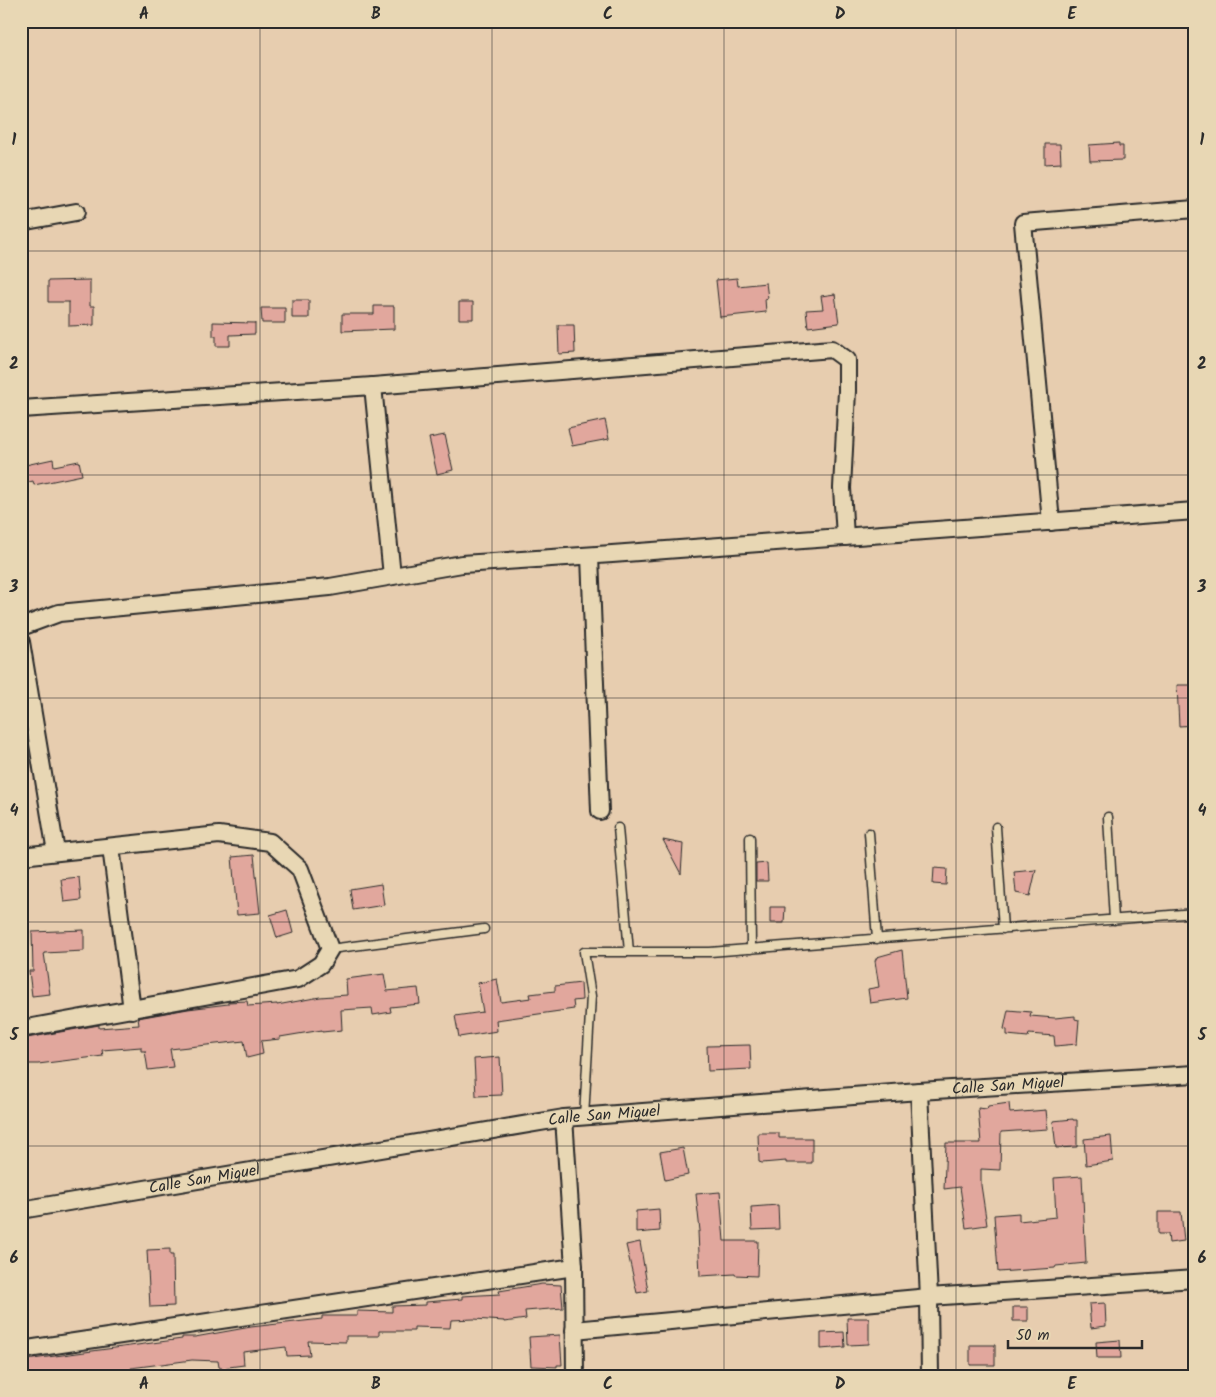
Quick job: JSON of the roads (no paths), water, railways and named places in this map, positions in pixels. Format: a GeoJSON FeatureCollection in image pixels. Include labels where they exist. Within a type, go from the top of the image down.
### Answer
{"type":"FeatureCollection","features":[{"type":"Feature","properties":{"kind":"street"},"geometry":{"type":"LineString","coordinates":[[1051,522],[1023,223],[1195,209]]}},
{"type":"Feature","properties":{"kind":"street"},"geometry":{"type":"LineString","coordinates":[[21,222],[76,212]]}},
{"type":"Feature","properties":{"kind":"street"},"geometry":{"type":"LineString","coordinates":[[21,409],[373,386],[832,349],[847,360],[842,488],[845,537]]}},
{"type":"Feature","properties":{"kind":"street"},"geometry":{"type":"LineString","coordinates":[[373,386],[392,576]]}},
{"type":"Feature","properties":{"kind":"street"},"geometry":{"type":"LineString","coordinates":[[21,627],[59,613],[330,586],[462,564],[1195,511]]}},
{"type":"Feature","properties":{"kind":"street"},"geometry":{"type":"LineString","coordinates":[[590,556],[600,811]]}},
{"type":"Feature","properties":{"kind":"street"},"geometry":{"type":"LineString","coordinates":[[21,642],[56,852]]}},
{"type":"Feature","properties":{"kind":"street"},"geometry":{"type":"LineString","coordinates":[[21,856],[219,836],[270,842],[300,870],[330,949],[321,964],[298,979],[21,1029]]}},
{"type":"Feature","properties":{"kind":"street"},"geometry":{"type":"LineString","coordinates":[[111,847],[132,1010]]}},
{"type":"Feature","properties":{"kind":"street","name":"Calle San Miguel"},"geometry":{"type":"LineString","coordinates":[[21,1210],[564,1118],[919,1091],[1195,1074]]}},
{"type":"Feature","properties":{"kind":"street"},"geometry":{"type":"LineString","coordinates":[[919,1091],[929,1297],[930,1376]]}},
{"type":"Feature","properties":{"kind":"street"},"geometry":{"type":"LineString","coordinates":[[564,1118],[574,1267],[575,1376]]}},
{"type":"Feature","properties":{"kind":"street"},"geometry":{"type":"LineString","coordinates":[[21,1350],[574,1267]]}},
{"type":"Feature","properties":{"kind":"street"},"geometry":{"type":"LineString","coordinates":[[574,1330],[929,1297],[1195,1279]]}},
{"type":"Feature","properties":{"kind":"lane"},"geometry":{"type":"LineString","coordinates":[[1108,817],[1114,920]]}},
{"type":"Feature","properties":{"kind":"lane"},"geometry":{"type":"LineString","coordinates":[[996,827],[1003,929]]}},
{"type":"Feature","properties":{"kind":"lane"},"geometry":{"type":"LineString","coordinates":[[618,828],[629,952]]}},
{"type":"Feature","properties":{"kind":"lane"},"geometry":{"type":"LineString","coordinates":[[869,833],[878,939]]}},
{"type":"Feature","properties":{"kind":"lane"},"geometry":{"type":"LineString","coordinates":[[750,838],[751,949]]}},
{"type":"Feature","properties":{"kind":"lane"},"geometry":{"type":"LineString","coordinates":[[584,1117],[591,996],[584,952],[710,952],[1195,913]]}},
{"type":"Feature","properties":{"kind":"lane"},"geometry":{"type":"LineString","coordinates":[[330,949],[484,929]]}}]}
